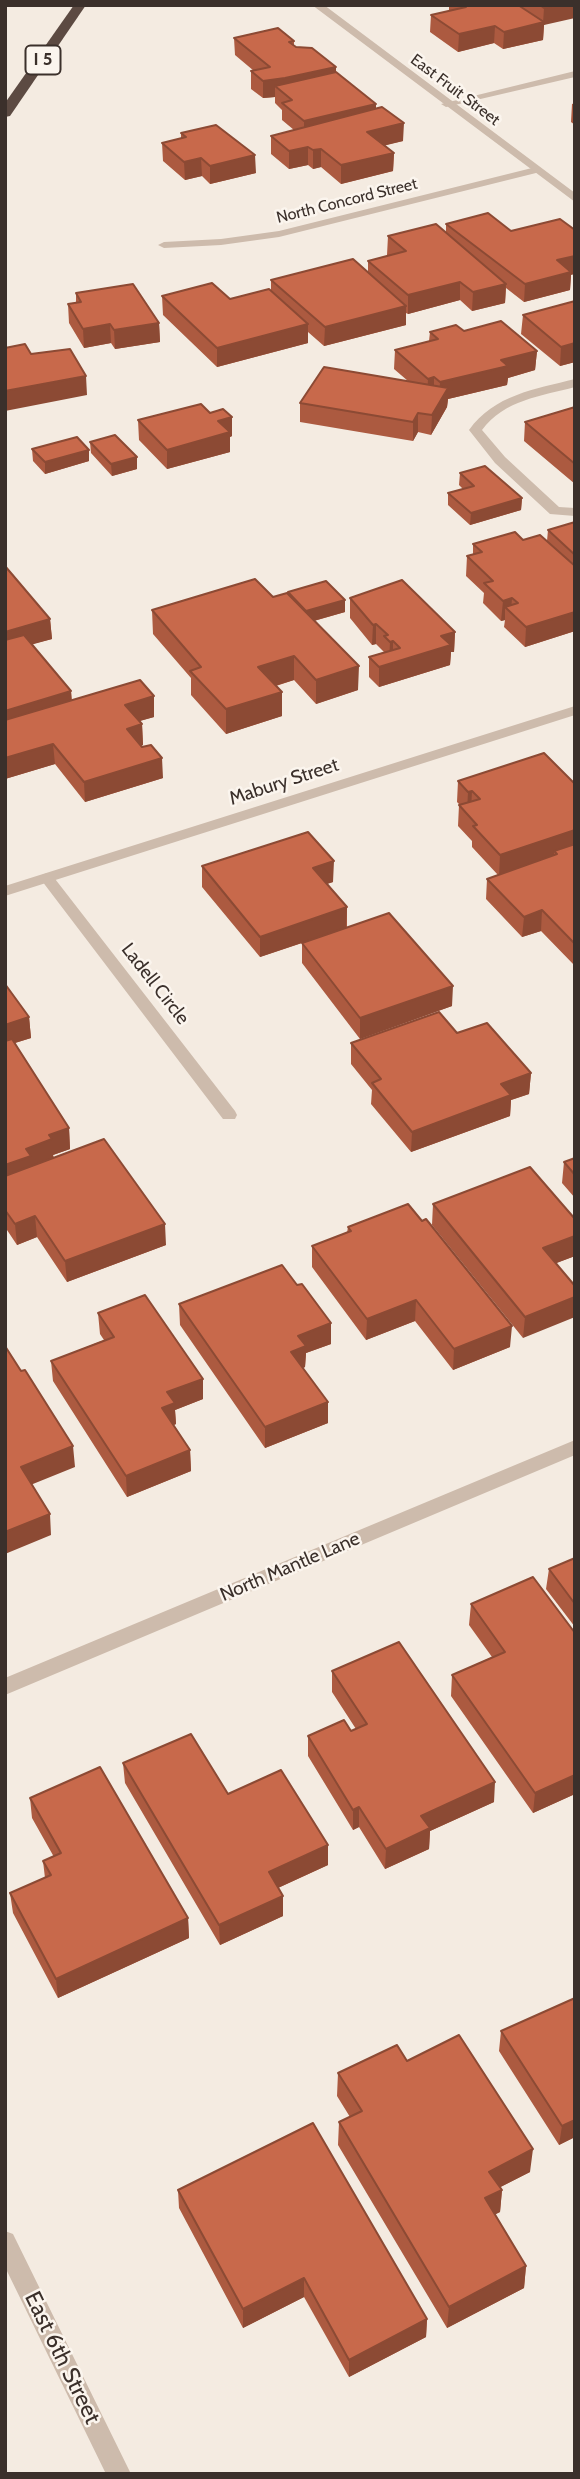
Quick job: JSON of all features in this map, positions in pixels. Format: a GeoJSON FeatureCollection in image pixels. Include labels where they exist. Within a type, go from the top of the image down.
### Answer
{"type":"FeatureCollection","features":[{"type":"Feature","properties":{"kind":"highway","name":"I 5"},"geometry":{"type":"LineString","coordinates":[[5,113],[80,5]]}},
{"type":"Feature","properties":{"kind":"street","name":"East Fruit Street"},"geometry":{"type":"LineString","coordinates":[[317,5],[575,199]]}},
{"type":"Feature","properties":{"kind":"street"},"geometry":{"type":"LineString","coordinates":[[446,104],[575,74]]}},
{"type":"Feature","properties":{"kind":"street","name":"North Concord Street"},"geometry":{"type":"LineString","coordinates":[[164,245],[279,234],[536,170]]}},
{"type":"Feature","properties":{"kind":"street"},"geometry":{"type":"LineString","coordinates":[[575,383],[499,405],[482,417],[475,430],[500,460],[555,511],[575,512]]}},
{"type":"Feature","properties":{"kind":"street","name":"Mabury Street"},"geometry":{"type":"LineString","coordinates":[[5,891],[575,710]]}},
{"type":"Feature","properties":{"kind":"street","name":"Ladell Circle"},"geometry":{"type":"LineString","coordinates":[[47,878],[229,1115]]}},
{"type":"Feature","properties":{"kind":"street","name":"North Mantle Lane"},"geometry":{"type":"LineString","coordinates":[[5,1687],[575,1447]]}},
{"type":"Feature","properties":{"kind":"street","name":"East 6th Street"},"geometry":{"type":"LineString","coordinates":[[5,2242],[119,2474]]}},
{"type":"Feature","properties":{"kind":"building"},"geometry":{"type":"Polygon","coordinates":[[[464,5],[518,5],[544,22],[504,32],[495,26],[459,34],[431,15],[466,7],[464,5]]]}},
{"type":"Feature","properties":{"kind":"building"},"geometry":{"type":"Polygon","coordinates":[[[278,28],[294,41],[289,42],[296,47],[312,48],[336,67],[263,81],[251,71],[270,67],[234,38],[278,28]]]}},
{"type":"Feature","properties":{"kind":"building"},"geometry":{"type":"Polygon","coordinates":[[[336,72],[376,104],[304,121],[282,103],[292,100],[275,86],[336,72]]]}},
{"type":"Feature","properties":{"kind":"building"},"geometry":{"type":"Polygon","coordinates":[[[382,107],[404,123],[367,132],[394,153],[341,165],[321,149],[313,150],[308,147],[289,151],[271,136],[382,107]]]}},
{"type":"Feature","properties":{"kind":"building"},"geometry":{"type":"Polygon","coordinates":[[[216,125],[255,155],[210,166],[201,158],[184,162],[162,143],[186,137],[181,133],[216,125]]]}},
{"type":"Feature","properties":{"kind":"building"},"geometry":{"type":"Polygon","coordinates":[[[488,213],[511,231],[560,219],[575,230],[575,256],[557,260],[571,272],[525,284],[446,224],[488,213]]]}},
{"type":"Feature","properties":{"kind":"building"},"geometry":{"type":"Polygon","coordinates":[[[436,224],[506,284],[473,292],[460,282],[408,295],[368,261],[406,251],[388,236],[436,224]]]}},
{"type":"Feature","properties":{"kind":"building"},"geometry":{"type":"Polygon","coordinates":[[[353,259],[406,306],[325,327],[271,280],[353,259]]]}},
{"type":"Feature","properties":{"kind":"building"},"geometry":{"type":"Polygon","coordinates":[[[212,283],[230,299],[269,289],[308,324],[217,348],[162,296],[212,283]]]}},
{"type":"Feature","properties":{"kind":"building"},"geometry":{"type":"Polygon","coordinates":[[[133,284],[159,323],[114,330],[110,324],[83,329],[68,304],[81,302],[76,293],[133,284]]]}},
{"type":"Feature","properties":{"kind":"building"},"geometry":{"type":"Polygon","coordinates":[[[575,301],[575,343],[561,347],[523,315],[575,301]]]}},
{"type":"Feature","properties":{"kind":"building"},"geometry":{"type":"Polygon","coordinates":[[[501,321],[537,351],[501,360],[508,366],[440,382],[434,377],[428,379],[395,350],[438,339],[430,332],[456,325],[464,331],[501,321]]]}},
{"type":"Feature","properties":{"kind":"building"},"geometry":{"type":"Polygon","coordinates":[[[25,344],[31,354],[70,349],[86,376],[5,391],[5,348],[25,344]]]}},
{"type":"Feature","properties":{"kind":"building"},"geometry":{"type":"Polygon","coordinates":[[[324,367],[448,388],[432,415],[418,413],[413,422],[300,403],[324,367]]]}},
{"type":"Feature","properties":{"kind":"building"},"geometry":{"type":"Polygon","coordinates":[[[201,404],[210,413],[223,409],[232,417],[218,421],[230,432],[167,450],[138,420],[201,404]]]}},
{"type":"Feature","properties":{"kind":"building"},"geometry":{"type":"Polygon","coordinates":[[[575,407],[575,464],[525,422],[575,407]]]}},
{"type":"Feature","properties":{"kind":"building"},"geometry":{"type":"Polygon","coordinates":[[[115,435],[137,457],[111,464],[90,442],[115,435]]]}},
{"type":"Feature","properties":{"kind":"building"},"geometry":{"type":"Polygon","coordinates":[[[77,437],[89,450],[45,462],[32,449],[77,437]]]}},
{"type":"Feature","properties":{"kind":"building"},"geometry":{"type":"Polygon","coordinates":[[[485,466],[522,498],[471,513],[448,493],[474,486],[460,473],[485,466]]]}},
{"type":"Feature","properties":{"kind":"building"},"geometry":{"type":"Polygon","coordinates":[[[575,522],[575,555],[548,530],[575,522]]]}},
{"type":"Feature","properties":{"kind":"building"},"geometry":{"type":"Polygon","coordinates":[[[515,532],[523,540],[540,535],[575,566],[575,612],[526,627],[505,607],[518,603],[512,598],[503,601],[484,583],[493,581],[467,556],[482,552],[473,544],[515,532]]]}},
{"type":"Feature","properties":{"kind":"building"},"geometry":{"type":"Polygon","coordinates":[[[5,566],[50,619],[5,632],[5,566]]]}},
{"type":"Feature","properties":{"kind":"building"},"geometry":{"type":"Polygon","coordinates":[[[255,579],[273,597],[287,593],[359,666],[316,680],[294,656],[258,667],[282,692],[226,709],[190,671],[201,667],[152,610],[255,579]]]}},
{"type":"Feature","properties":{"kind":"building"},"geometry":{"type":"Polygon","coordinates":[[[402,580],[455,632],[441,636],[451,645],[379,667],[369,657],[400,648],[384,636],[388,635],[376,624],[373,625],[350,598],[402,580]]]}},
{"type":"Feature","properties":{"kind":"building"},"geometry":{"type":"Polygon","coordinates":[[[326,581],[345,600],[306,611],[288,592],[326,581]]]}},
{"type":"Feature","properties":{"kind":"building"},"geometry":{"type":"Polygon","coordinates":[[[24,635],[71,691],[5,711],[5,640],[24,635]]]}},
{"type":"Feature","properties":{"kind":"building"},"geometry":{"type":"Polygon","coordinates":[[[140,680],[154,696],[125,705],[142,724],[127,729],[142,747],[151,745],[162,758],[84,782],[53,744],[5,758],[5,720],[140,680]]]}},
{"type":"Feature","properties":{"kind":"building"},"geometry":{"type":"Polygon","coordinates":[[[544,753],[575,784],[575,830],[500,855],[473,826],[477,825],[459,805],[480,799],[472,791],[468,792],[458,781],[544,753]]]}},
{"type":"Feature","properties":{"kind":"building"},"geometry":{"type":"Polygon","coordinates":[[[308,832],[334,861],[313,868],[347,907],[260,937],[202,866],[308,832]]]}},
{"type":"Feature","properties":{"kind":"building"},"geometry":{"type":"Polygon","coordinates":[[[575,844],[575,944],[542,910],[524,917],[487,879],[557,854],[554,851],[575,844]]]}},
{"type":"Feature","properties":{"kind":"building"},"geometry":{"type":"Polygon","coordinates":[[[389,913],[453,986],[360,1018],[302,943],[389,913]]]}},
{"type":"Feature","properties":{"kind":"building"},"geometry":{"type":"Polygon","coordinates":[[[5,984],[29,1017],[5,1025],[5,984]]]}},
{"type":"Feature","properties":{"kind":"building"},"geometry":{"type":"Polygon","coordinates":[[[439,1012],[457,1033],[487,1023],[531,1073],[501,1084],[511,1095],[412,1132],[372,1083],[381,1079],[351,1043],[439,1012]]]}},
{"type":"Feature","properties":{"kind":"building"},"geometry":{"type":"Polygon","coordinates":[[[12,1039],[69,1128],[49,1135],[52,1139],[26,1149],[31,1156],[5,1165],[5,1041],[12,1039]]]}},
{"type":"Feature","properties":{"kind":"building"},"geometry":{"type":"Polygon","coordinates":[[[104,1139],[165,1224],[65,1261],[35,1216],[15,1224],[5,1210],[5,1176],[104,1139]]]}},
{"type":"Feature","properties":{"kind":"building"},"geometry":{"type":"Polygon","coordinates":[[[575,1158],[575,1175],[564,1162],[575,1158]]]}},
{"type":"Feature","properties":{"kind":"building"},"geometry":{"type":"Polygon","coordinates":[[[530,1167],[575,1219],[575,1236],[543,1248],[575,1286],[575,1297],[525,1317],[433,1204],[530,1167]]]}},
{"type":"Feature","properties":{"kind":"building"},"geometry":{"type":"Polygon","coordinates":[[[408,1204],[422,1221],[426,1219],[512,1326],[454,1349],[416,1300],[367,1319],[312,1246],[351,1231],[348,1227],[408,1204]]]}},
{"type":"Feature","properties":{"kind":"building"},"geometry":{"type":"Polygon","coordinates":[[[282,1265],[297,1285],[302,1284],[331,1323],[298,1336],[306,1346],[291,1352],[328,1402],[265,1427],[179,1304],[282,1265]]]}},
{"type":"Feature","properties":{"kind":"building"},"geometry":{"type":"Polygon","coordinates":[[[145,1295],[203,1379],[167,1392],[175,1403],[162,1408],[190,1450],[126,1476],[51,1361],[114,1337],[98,1313],[145,1295]]]}},
{"type":"Feature","properties":{"kind":"building"},"geometry":{"type":"Polygon","coordinates":[[[5,1346],[21,1371],[25,1370],[73,1446],[21,1467],[50,1514],[5,1532],[5,1346]]]}},
{"type":"Feature","properties":{"kind":"building"},"geometry":{"type":"Polygon","coordinates":[[[575,1558],[575,1604],[549,1569],[575,1558]]]}},
{"type":"Feature","properties":{"kind":"building"},"geometry":{"type":"Polygon","coordinates":[[[533,1577],[575,1633],[575,1775],[535,1793],[452,1675],[505,1652],[471,1604],[533,1577]]]}},
{"type":"Feature","properties":{"kind":"building"},"geometry":{"type":"Polygon","coordinates":[[[399,1642],[495,1782],[421,1816],[430,1828],[386,1849],[359,1807],[353,1810],[308,1736],[344,1720],[351,1731],[367,1724],[332,1671],[399,1642]]]}},
{"type":"Feature","properties":{"kind":"building"},"geometry":{"type":"Polygon","coordinates":[[[191,1734],[228,1794],[281,1770],[328,1845],[269,1872],[283,1896],[219,1925],[123,1763],[191,1734]]]}},
{"type":"Feature","properties":{"kind":"building"},"geometry":{"type":"Polygon","coordinates":[[[100,1767],[188,1918],[56,1979],[10,1893],[51,1875],[43,1861],[61,1853],[30,1798],[100,1767]]]}},
{"type":"Feature","properties":{"kind":"building"},"geometry":{"type":"Polygon","coordinates":[[[575,1998],[575,2120],[562,2126],[501,2031],[575,1998]]]}},
{"type":"Feature","properties":{"kind":"building"},"geometry":{"type":"Polygon","coordinates":[[[459,2035],[533,2149],[489,2172],[502,2190],[485,2198],[526,2266],[449,2307],[339,2122],[362,2111],[338,2073],[397,2045],[407,2061],[459,2035]]]}},
{"type":"Feature","properties":{"kind":"building"},"geometry":{"type":"Polygon","coordinates":[[[313,2123],[427,2319],[349,2360],[304,2278],[243,2309],[178,2190],[313,2123]]]}}]}
